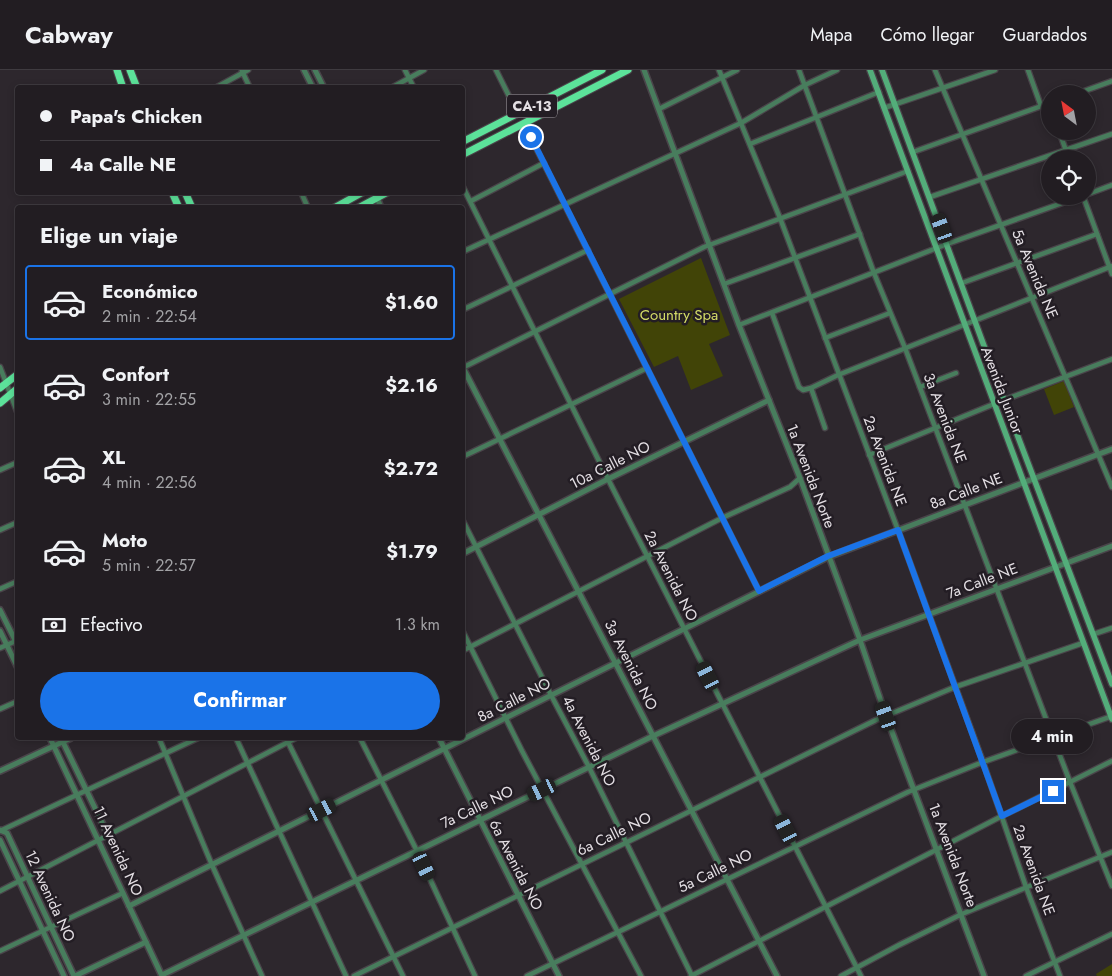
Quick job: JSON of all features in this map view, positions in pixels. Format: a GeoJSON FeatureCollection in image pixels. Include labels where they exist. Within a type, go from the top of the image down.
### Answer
{"type":"FeatureCollection","features":[{"type":"Feature","properties":{"kind":"highway"},"geometry":{"type":"LineString","coordinates":[[117,70],[123,85]]}},
{"type":"Feature","properties":{"kind":"highway"},"geometry":{"type":"LineString","coordinates":[[130,70],[136,85]]}},
{"type":"Feature","properties":{"kind":"highway","name":"CA-13"},"geometry":{"type":"LineString","coordinates":[[465,140],[602,70]]}},
{"type":"Feature","properties":{"kind":"highway","name":"CA-13"},"geometry":{"type":"LineString","coordinates":[[465,154],[628,70]]}},
{"type":"Feature","properties":{"kind":"highway"},"geometry":{"type":"LineString","coordinates":[[339,205],[358,195]]}},
{"type":"Feature","properties":{"kind":"highway"},"geometry":{"type":"LineString","coordinates":[[361,205],[373,195]]}},
{"type":"Feature","properties":{"kind":"highway"},"geometry":{"type":"LineString","coordinates":[[2,385],[15,376]]}},
{"type":"Feature","properties":{"kind":"highway"},"geometry":{"type":"LineString","coordinates":[[0,403],[15,390]]}},
{"type":"Feature","properties":{"kind":"main road","name":"Avenida Junior"},"geometry":{"type":"LineString","coordinates":[[870,70],[1112,717]]}},
{"type":"Feature","properties":{"kind":"main road","name":"Avenida Junior"},"geometry":{"type":"LineString","coordinates":[[882,70],[1004,400],[1109,669],[1112,684]]}},
{"type":"Feature","properties":{"kind":"street"},"geometry":{"type":"LineString","coordinates":[[220,85],[242,71],[248,70]]}},
{"type":"Feature","properties":{"kind":"street"},"geometry":{"type":"LineString","coordinates":[[304,70],[312,85]]}},
{"type":"Feature","properties":{"kind":"street"},"geometry":{"type":"LineString","coordinates":[[315,70],[322,85]]}},
{"type":"Feature","properties":{"kind":"street"},"geometry":{"type":"LineString","coordinates":[[405,70],[412,85]]}},
{"type":"Feature","properties":{"kind":"street"},"geometry":{"type":"LineString","coordinates":[[396,85],[424,70]]}},
{"type":"Feature","properties":{"kind":"street"},"geometry":{"type":"LineString","coordinates":[[496,70],[518,114]]}},
{"type":"Feature","properties":{"kind":"street","name":"1a Avenida Norte"},"geometry":{"type":"LineString","coordinates":[[644,70],[739,326],[800,478],[886,716],[984,976]]}},
{"type":"Feature","properties":{"kind":"street","name":"2a Avenida NE"},"geometry":{"type":"LineString","coordinates":[[719,70],[780,218],[898,530],[983,762],[1026,888],[1060,976]]}},
{"type":"Feature","properties":{"kind":"street"},"geometry":{"type":"LineString","coordinates":[[658,109],[737,70]]}},
{"type":"Feature","properties":{"kind":"street","name":"3a Avenida NE"},"geometry":{"type":"LineString","coordinates":[[799,70],[874,273],[920,387],[1052,737],[1112,886]]}},
{"type":"Feature","properties":{"kind":"street"},"geometry":{"type":"LineString","coordinates":[[465,251],[741,123],[805,85],[837,70]]}},
{"type":"Feature","properties":{"kind":"street","name":"5a Avenida NE"},"geometry":{"type":"LineString","coordinates":[[935,70],[1112,487]]}},
{"type":"Feature","properties":{"kind":"street"},"geometry":{"type":"LineString","coordinates":[[884,108],[995,70]]}},
{"type":"Feature","properties":{"kind":"street"},"geometry":{"type":"LineString","coordinates":[[913,152],[1041,106],[1028,70]]}},
{"type":"Feature","properties":{"kind":"street"},"geometry":{"type":"LineString","coordinates":[[242,71],[249,85]]}},
{"type":"Feature","properties":{"kind":"street"},"geometry":{"type":"LineString","coordinates":[[1096,87],[1112,81]]}},
{"type":"Feature","properties":{"kind":"street"},"geometry":{"type":"LineString","coordinates":[[750,144],[878,92]]}},
{"type":"Feature","properties":{"kind":"street"},"geometry":{"type":"LineString","coordinates":[[524,124],[759,591]]}},
{"type":"Feature","properties":{"kind":"street"},"geometry":{"type":"LineString","coordinates":[[1062,140],[1066,150],[1112,134]]}},
{"type":"Feature","properties":{"kind":"street"},"geometry":{"type":"LineString","coordinates":[[930,197],[1041,159]]}},
{"type":"Feature","properties":{"kind":"street"},"geometry":{"type":"LineString","coordinates":[[470,201],[544,163]]}},
{"type":"Feature","properties":{"kind":"street"},"geometry":{"type":"LineString","coordinates":[[465,366],[710,245],[908,171]]}},
{"type":"Feature","properties":{"kind":"street"},"geometry":{"type":"LineString","coordinates":[[1096,191],[1112,186]]}},
{"type":"Feature","properties":{"kind":"street","name":"2a Avenida NO"},"geometry":{"type":"LineString","coordinates":[[465,191],[608,479],[861,976]]}},
{"type":"Feature","properties":{"kind":"street"},"geometry":{"type":"LineString","coordinates":[[739,326],[936,248],[1058,205]]}},
{"type":"Feature","properties":{"kind":"street"},"geometry":{"type":"LineString","coordinates":[[1086,205],[1111,267],[1112,274]]}},
{"type":"Feature","properties":{"kind":"street"},"geometry":{"type":"LineString","coordinates":[[724,284],[860,234]]}},
{"type":"Feature","properties":{"kind":"street"},"geometry":{"type":"LineString","coordinates":[[962,283],[1097,234]]}},
{"type":"Feature","properties":{"kind":"street"},"geometry":{"type":"LineString","coordinates":[[465,309],[588,250]]}},
{"type":"Feature","properties":{"kind":"street"},"geometry":{"type":"LineString","coordinates":[[772,313],[800,387],[804,390],[1111,267]]}},
{"type":"Feature","properties":{"kind":"street"},"geometry":{"type":"LineString","coordinates":[[825,338],[890,313]]}},
{"type":"Feature","properties":{"kind":"street"},"geometry":{"type":"LineString","coordinates":[[1004,400],[1112,359]]}},
{"type":"Feature","properties":{"kind":"street"},"geometry":{"type":"LineString","coordinates":[[0,367],[2,385],[10,394],[15,406]]}},
{"type":"Feature","properties":{"kind":"street"},"geometry":{"type":"LineString","coordinates":[[465,456],[647,368]]}},
{"type":"Feature","properties":{"kind":"street","name":"3a Avenida NO"},"geometry":{"type":"LineString","coordinates":[[465,371],[777,976]]}},
{"type":"Feature","properties":{"kind":"street"},"geometry":{"type":"LineString","coordinates":[[920,387],[956,373]]}},
{"type":"Feature","properties":{"kind":"street"},"geometry":{"type":"LineString","coordinates":[[811,388],[825,428]]}},
{"type":"Feature","properties":{"kind":"street","name":"10a Calle NO"},"geometry":{"type":"LineString","coordinates":[[465,552],[608,479],[769,400]]}},
{"type":"Feature","properties":{"kind":"street"},"geometry":{"type":"LineString","coordinates":[[869,455],[994,404]]}},
{"type":"Feature","properties":{"kind":"street","name":"8a Calle NE"},"geometry":{"type":"LineString","coordinates":[[828,556],[1112,449]]}},
{"type":"Feature","properties":{"kind":"street"},"geometry":{"type":"LineString","coordinates":[[0,470],[15,463]]}},
{"type":"Feature","properties":{"kind":"street"},"geometry":{"type":"LineString","coordinates":[[465,649],[722,518],[790,487],[800,478]]}},
{"type":"Feature","properties":{"kind":"street"},"geometry":{"type":"LineString","coordinates":[[0,530],[15,523]]}},
{"type":"Feature","properties":{"kind":"street","name":"4a Avenida NO"},"geometry":{"type":"LineString","coordinates":[[465,525],[589,767],[692,976]]}},
{"type":"Feature","properties":{"kind":"street","name":"7a Calle NE"},"geometry":{"type":"LineString","coordinates":[[860,640],[1112,546]]}},
{"type":"Feature","properties":{"kind":"street","name":"8a Calle NO"},"geometry":{"type":"LineString","coordinates":[[465,738],[828,556]]}},
{"type":"Feature","properties":{"kind":"street"},"geometry":{"type":"LineString","coordinates":[[0,589],[15,582]]}},
{"type":"Feature","properties":{"kind":"street"},"geometry":{"type":"LineString","coordinates":[[0,610],[15,639]]}},
{"type":"Feature","properties":{"kind":"street"},"geometry":{"type":"LineString","coordinates":[[1094,634],[1112,628]]}},
{"type":"Feature","properties":{"kind":"street"},"geometry":{"type":"LineString","coordinates":[[0,631],[15,662]]}},
{"type":"Feature","properties":{"kind":"street"},"geometry":{"type":"LineString","coordinates":[[465,635],[580,864],[641,976]]}},
{"type":"Feature","properties":{"kind":"street","name":"7a Calle NO"},"geometry":{"type":"LineString","coordinates":[[162,975],[653,736],[860,640]]}},
{"type":"Feature","properties":{"kind":"street"},"geometry":{"type":"LineString","coordinates":[[0,648],[15,643]]}},
{"type":"Feature","properties":{"kind":"street","name":"6a Calle NO"},"geometry":{"type":"LineString","coordinates":[[354,976],[886,716],[955,686],[1084,643]]}},
{"type":"Feature","properties":{"kind":"street"},"geometry":{"type":"LineString","coordinates":[[0,709],[15,702]]}},
{"type":"Feature","properties":{"kind":"street","name":"5a Calle NO"},"geometry":{"type":"LineString","coordinates":[[527,976],[914,790],[983,762],[1112,717]]}},
{"type":"Feature","properties":{"kind":"street","name":"11 Avenida NO"},"geometry":{"type":"LineString","coordinates":[[51,740],[162,975]]}},
{"type":"Feature","properties":{"kind":"street"},"geometry":{"type":"LineString","coordinates":[[0,771],[54,746],[61,740]]}},
{"type":"Feature","properties":{"kind":"street","name":"11 Avenida NO"},"geometry":{"type":"LineString","coordinates":[[62,740],[108,835]]}},
{"type":"Feature","properties":{"kind":"street"},"geometry":{"type":"LineString","coordinates":[[160,740],[212,865],[262,976]]}},
{"type":"Feature","properties":{"kind":"street"},"geometry":{"type":"LineString","coordinates":[[0,831],[194,740]]}},
{"type":"Feature","properties":{"kind":"street"},"geometry":{"type":"LineString","coordinates":[[237,740],[346,976]]}},
{"type":"Feature","properties":{"kind":"street"},"geometry":{"type":"LineString","coordinates":[[0,891],[287,740],[403,976]]}},
{"type":"Feature","properties":{"kind":"street"},"geometry":{"type":"LineString","coordinates":[[361,740],[417,851],[475,976]]}},
{"type":"Feature","properties":{"kind":"street","name":"6a Avenida NO"},"geometry":{"type":"LineString","coordinates":[[440,740],[558,976]]}},
{"type":"Feature","properties":{"kind":"street","name":"8a Calle NO"},"geometry":{"type":"LineString","coordinates":[[130,906],[461,740]]}},
{"type":"Feature","properties":{"kind":"street"},"geometry":{"type":"LineString","coordinates":[[692,976],[1112,761]]}},
{"type":"Feature","properties":{"kind":"street","name":"12 Avenida NO"},"geometry":{"type":"LineString","coordinates":[[0,831],[6,834],[74,976]]}},
{"type":"Feature","properties":{"kind":"street","name":"12 Avenida NO"},"geometry":{"type":"LineString","coordinates":[[0,840],[64,976]]}},
{"type":"Feature","properties":{"kind":"street"},"geometry":{"type":"LineString","coordinates":[[841,976],[962,914],[1112,852]]}},
{"type":"Feature","properties":{"kind":"street"},"geometry":{"type":"LineString","coordinates":[[0,951],[123,892]]}},
{"type":"Feature","properties":{"kind":"street"},"geometry":{"type":"LineString","coordinates":[[1026,976],[1112,934]]}},
{"type":"Feature","properties":{"kind":"street"},"geometry":{"type":"LineString","coordinates":[[74,976],[146,942]]}},
{"type":"Feature","properties":{"kind":"green space","name":"Country Spa"},"geometry":{"type":"Polygon","coordinates":[[[701,258],[730,335],[709,344],[723,376],[691,390],[678,356],[654,367],[619,299],[701,258]]]}},
{"type":"Feature","properties":{"kind":"green space"},"geometry":{"type":"Polygon","coordinates":[[[1064,381],[1074,407],[1054,415],[1044,389],[1064,381]]]}},
{"type":"Feature","properties":{"kind":"green space"},"geometry":{"type":"Polygon","coordinates":[[[1112,964],[1112,976],[1097,976],[1096,974],[1112,964]]]}},
{"type":"Feature","properties":{"kind":"route"},"geometry":{"type":"LineString","coordinates":[[531,137],[759,591],[828,556],[898,530],[1002,816],[1053,791]]}}]}
